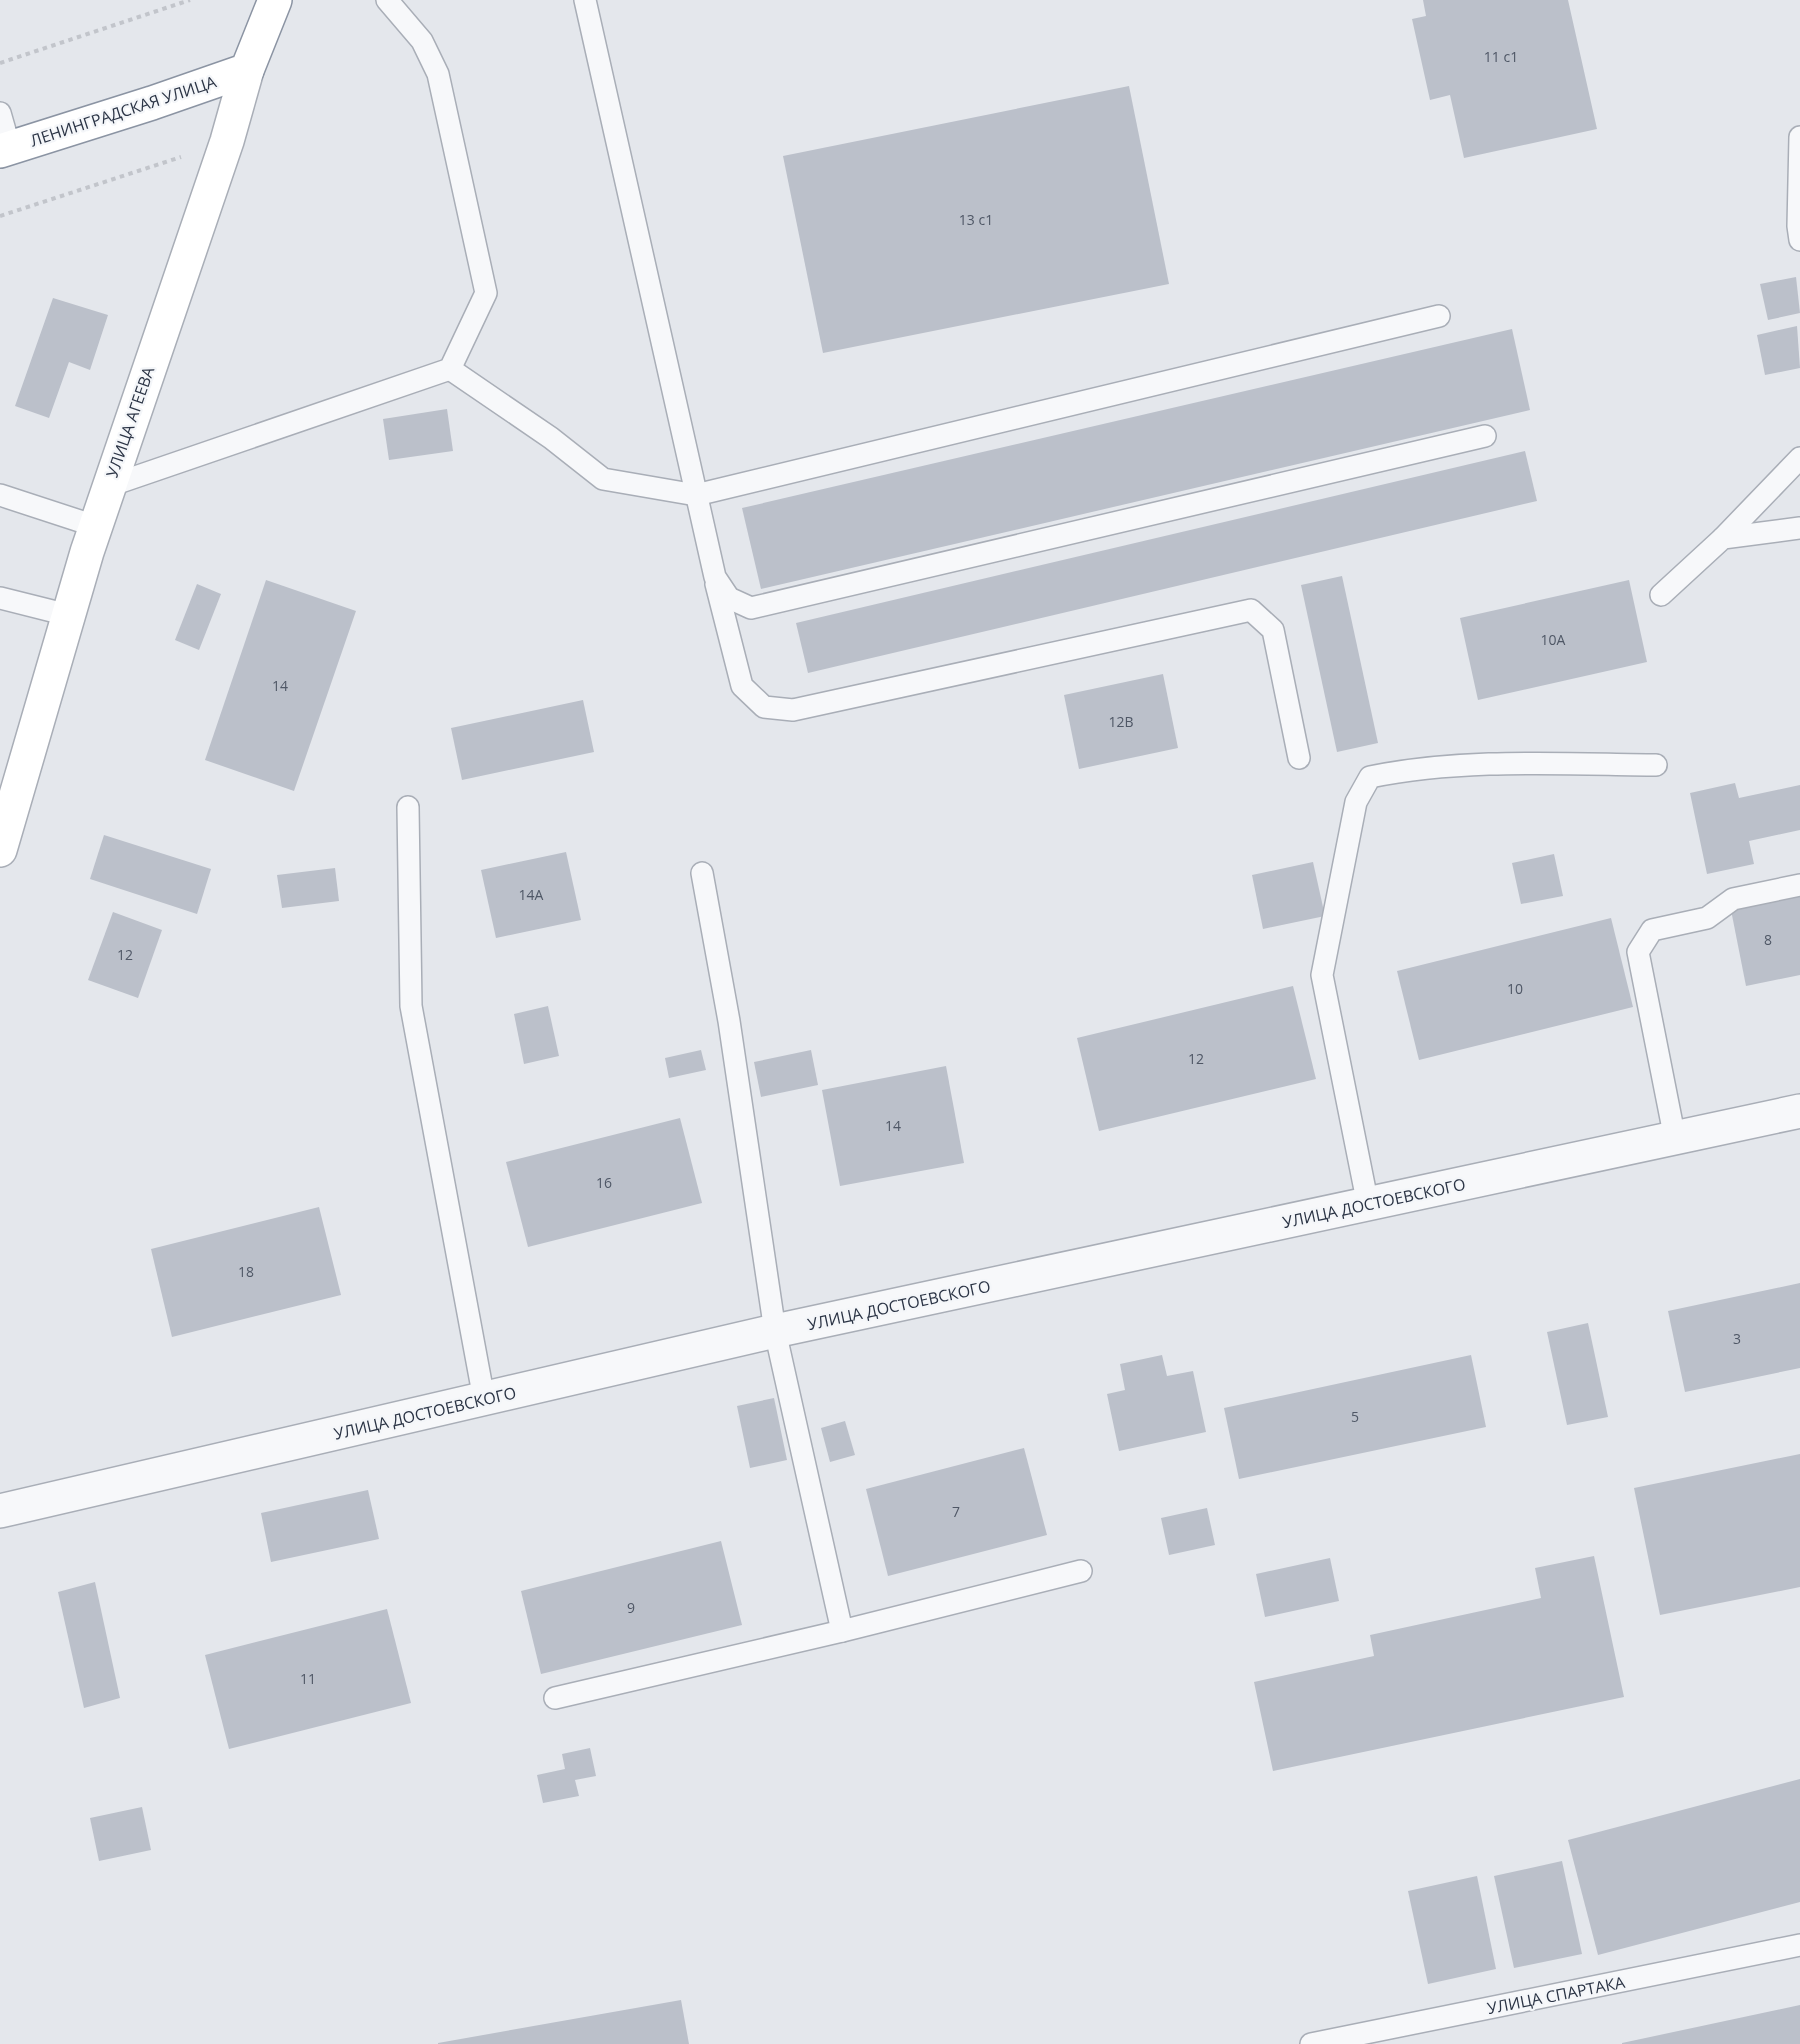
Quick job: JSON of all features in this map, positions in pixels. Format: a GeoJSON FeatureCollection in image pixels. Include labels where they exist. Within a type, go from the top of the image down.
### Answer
{"type":"FeatureCollection","features":[{"type":"Feature","properties":{"kind":"main road","name":"УЛИЦА АГЕЕВА"},"geometry":{"type":"LineString","coordinates":[[0,850],[95,526],[227,141],[246,70],[275,0]]}},
{"type":"Feature","properties":{"kind":"main road","name":"ЛЕНИНГРАДСКАЯ УЛИЦА"},"geometry":{"type":"LineString","coordinates":[[5,149],[152,103],[246,70]]}},
{"type":"Feature","properties":{"kind":"street","name":"УЛИЦА ДОСТОЕВСКОГО"},"geometry":{"type":"LineString","coordinates":[[0,1511],[775,1331],[1800,1111]]}},
{"type":"Feature","properties":{"kind":"lane"},"geometry":{"type":"LineString","coordinates":[[109,486],[450,369],[486,293],[438,74],[422,41],[387,0]]}},
{"type":"Feature","properties":{"kind":"lane"},"geometry":{"type":"LineString","coordinates":[[585,0],[696,495],[742,686],[764,707],[794,710],[1251,610],[1273,630],[1299,758]]}},
{"type":"Feature","properties":{"kind":"lane"},"geometry":{"type":"LineString","coordinates":[[0,113],[5,149]]}},
{"type":"Feature","properties":{"kind":"lane"},"geometry":{"type":"LineString","coordinates":[[1800,137],[1798,226],[1800,240]]}},
{"type":"Feature","properties":{"kind":"lane"},"geometry":{"type":"LineString","coordinates":[[450,369],[550,438],[603,479],[696,495],[1439,316]]}},
{"type":"Feature","properties":{"kind":"lane"},"geometry":{"type":"LineString","coordinates":[[715,578],[729,598],[751,608],[1485,436]]}},
{"type":"Feature","properties":{"kind":"lane"},"geometry":{"type":"LineString","coordinates":[[1661,595],[1723,538],[1800,458]]}},
{"type":"Feature","properties":{"kind":"lane"},"geometry":{"type":"LineString","coordinates":[[0,495],[95,526]]}},
{"type":"Feature","properties":{"kind":"lane"},"geometry":{"type":"LineString","coordinates":[[1723,538],[1800,528]]}},
{"type":"Feature","properties":{"kind":"lane"},"geometry":{"type":"LineString","coordinates":[[0,598],[68,615]]}},
{"type":"Feature","properties":{"kind":"lane"},"geometry":{"type":"LineString","coordinates":[[1368,1205],[1322,975],[1356,802],[1370,777],[1409,769],[1505,764],[1656,765]]}},
{"type":"Feature","properties":{"kind":"lane"},"geometry":{"type":"LineString","coordinates":[[408,807],[411,1006],[484,1399]]}},
{"type":"Feature","properties":{"kind":"lane"},"geometry":{"type":"LineString","coordinates":[[702,873],[729,1021],[775,1331],[842,1631]]}},
{"type":"Feature","properties":{"kind":"lane"},"geometry":{"type":"LineString","coordinates":[[1675,1139],[1638,952],[1652,930],[1707,918],[1733,899],[1800,885]]}},
{"type":"Feature","properties":{"kind":"lane"},"geometry":{"type":"LineString","coordinates":[[555,1698],[842,1631],[1081,1571]]}},
{"type":"Feature","properties":{"kind":"lane","name":"УЛИЦА СПАРТАКА"},"geometry":{"type":"LineString","coordinates":[[1311,2044],[1800,1945]]}},
{"type":"Feature","properties":{"kind":"path"},"geometry":{"type":"LineString","coordinates":[[0,63],[190,0]]}},
{"type":"Feature","properties":{"kind":"path"},"geometry":{"type":"LineString","coordinates":[[0,216],[227,141]]}},
{"type":"Feature","properties":{"kind":"building"},"geometry":{"type":"Polygon","coordinates":[[[1423,0],[1568,0],[1597,129],[1464,158],[1450,95],[1430,100],[1412,19],[1426,16],[1423,0]]]}},
{"type":"Feature","properties":{"kind":"building"},"geometry":{"type":"Polygon","coordinates":[[[1129,86],[1169,284],[823,353],[783,156],[1129,86]]]}},
{"type":"Feature","properties":{"kind":"building"},"geometry":{"type":"Polygon","coordinates":[[[1796,277],[1800,313],[1768,320],[1760,284],[1796,277]]]}},
{"type":"Feature","properties":{"kind":"building"},"geometry":{"type":"Polygon","coordinates":[[[53,298],[108,315],[90,370],[69,362],[49,418],[15,406],[53,298]]]}},
{"type":"Feature","properties":{"kind":"building"},"geometry":{"type":"Polygon","coordinates":[[[1797,326],[1800,368],[1765,375],[1757,335],[1797,326]]]}},
{"type":"Feature","properties":{"kind":"building"},"geometry":{"type":"Polygon","coordinates":[[[1512,329],[1530,410],[761,589],[742,508],[1512,329]]]}},
{"type":"Feature","properties":{"kind":"building"},"geometry":{"type":"Polygon","coordinates":[[[447,409],[453,451],[389,460],[383,419],[447,409]]]}},
{"type":"Feature","properties":{"kind":"building"},"geometry":{"type":"Polygon","coordinates":[[[1525,451],[1537,501],[808,673],[796,623],[1525,451]]]}},
{"type":"Feature","properties":{"kind":"building"},"geometry":{"type":"Polygon","coordinates":[[[1342,576],[1378,743],[1337,752],[1301,585],[1342,576]]]}},
{"type":"Feature","properties":{"kind":"building"},"geometry":{"type":"Polygon","coordinates":[[[266,580],[356,611],[294,791],[205,760],[266,580]]]}},
{"type":"Feature","properties":{"kind":"building"},"geometry":{"type":"Polygon","coordinates":[[[1629,580],[1647,662],[1478,700],[1460,618],[1629,580]]]}},
{"type":"Feature","properties":{"kind":"building"},"geometry":{"type":"Polygon","coordinates":[[[197,584],[221,594],[199,650],[175,640],[197,584]]]}},
{"type":"Feature","properties":{"kind":"building"},"geometry":{"type":"Polygon","coordinates":[[[1163,674],[1178,748],[1079,769],[1064,695],[1163,674]]]}},
{"type":"Feature","properties":{"kind":"building"},"geometry":{"type":"Polygon","coordinates":[[[583,700],[594,752],[462,780],[451,728],[583,700]]]}},
{"type":"Feature","properties":{"kind":"building"},"geometry":{"type":"Polygon","coordinates":[[[1735,783],[1739,798],[1800,785],[1800,830],[1749,841],[1754,864],[1707,874],[1690,793],[1735,783]]]}},
{"type":"Feature","properties":{"kind":"building"},"geometry":{"type":"Polygon","coordinates":[[[104,835],[211,869],[197,914],[90,879],[104,835]]]}},
{"type":"Feature","properties":{"kind":"building"},"geometry":{"type":"Polygon","coordinates":[[[566,852],[581,920],[496,938],[481,870],[566,852]]]}},
{"type":"Feature","properties":{"kind":"building"},"geometry":{"type":"Polygon","coordinates":[[[1554,854],[1563,896],[1521,904],[1512,863],[1554,854]]]}},
{"type":"Feature","properties":{"kind":"building"},"geometry":{"type":"Polygon","coordinates":[[[1313,862],[1325,916],[1263,929],[1252,875],[1313,862]]]}},
{"type":"Feature","properties":{"kind":"building"},"geometry":{"type":"Polygon","coordinates":[[[335,868],[339,901],[282,908],[277,875],[335,868]]]}},
{"type":"Feature","properties":{"kind":"building"},"geometry":{"type":"Polygon","coordinates":[[[1800,891],[1800,975],[1746,986],[1730,905],[1800,891]]]}},
{"type":"Feature","properties":{"kind":"building"},"geometry":{"type":"Polygon","coordinates":[[[113,912],[162,930],[138,998],[88,980],[113,912]]]}},
{"type":"Feature","properties":{"kind":"building"},"geometry":{"type":"Polygon","coordinates":[[[1611,918],[1633,1007],[1419,1060],[1397,971],[1611,918]]]}},
{"type":"Feature","properties":{"kind":"building"},"geometry":{"type":"Polygon","coordinates":[[[1293,986],[1316,1079],[1099,1131],[1077,1038],[1293,986]]]}},
{"type":"Feature","properties":{"kind":"building"},"geometry":{"type":"Polygon","coordinates":[[[548,1006],[559,1056],[524,1064],[514,1014],[548,1006]]]}},
{"type":"Feature","properties":{"kind":"building"},"geometry":{"type":"Polygon","coordinates":[[[701,1050],[706,1070],[669,1078],[665,1058],[701,1050]]]}},
{"type":"Feature","properties":{"kind":"building"},"geometry":{"type":"Polygon","coordinates":[[[811,1050],[818,1085],[761,1097],[754,1062],[811,1050]]]}},
{"type":"Feature","properties":{"kind":"building"},"geometry":{"type":"Polygon","coordinates":[[[946,1066],[964,1163],[840,1186],[822,1090],[946,1066]]]}},
{"type":"Feature","properties":{"kind":"building"},"geometry":{"type":"Polygon","coordinates":[[[680,1118],[702,1203],[528,1247],[506,1162],[680,1118]]]}},
{"type":"Feature","properties":{"kind":"building"},"geometry":{"type":"Polygon","coordinates":[[[319,1207],[341,1295],[172,1337],[151,1249],[319,1207]]]}},
{"type":"Feature","properties":{"kind":"building"},"geometry":{"type":"Polygon","coordinates":[[[1800,1283],[1800,1368],[1685,1392],[1668,1311],[1800,1283]]]}},
{"type":"Feature","properties":{"kind":"building"},"geometry":{"type":"Polygon","coordinates":[[[1588,1323],[1608,1417],[1567,1425],[1547,1332],[1588,1323]]]}},
{"type":"Feature","properties":{"kind":"building"},"geometry":{"type":"Polygon","coordinates":[[[1162,1355],[1167,1376],[1193,1371],[1206,1432],[1119,1451],[1107,1394],[1125,1390],[1120,1364],[1162,1355]]]}},
{"type":"Feature","properties":{"kind":"building"},"geometry":{"type":"Polygon","coordinates":[[[1471,1355],[1486,1427],[1239,1479],[1224,1408],[1471,1355]]]}},
{"type":"Feature","properties":{"kind":"building"},"geometry":{"type":"Polygon","coordinates":[[[774,1398],[787,1460],[750,1468],[737,1406],[774,1398]]]}},
{"type":"Feature","properties":{"kind":"building"},"geometry":{"type":"Polygon","coordinates":[[[845,1421],[855,1455],[830,1462],[821,1428],[845,1421]]]}},
{"type":"Feature","properties":{"kind":"building"},"geometry":{"type":"Polygon","coordinates":[[[1024,1448],[1047,1535],[888,1576],[866,1489],[1024,1448]]]}},
{"type":"Feature","properties":{"kind":"building"},"geometry":{"type":"Polygon","coordinates":[[[1800,1454],[1800,1587],[1660,1615],[1634,1488],[1800,1454]]]}},
{"type":"Feature","properties":{"kind":"building"},"geometry":{"type":"Polygon","coordinates":[[[368,1490],[379,1539],[271,1562],[261,1513],[368,1490]]]}},
{"type":"Feature","properties":{"kind":"building"},"geometry":{"type":"Polygon","coordinates":[[[1207,1508],[1215,1545],[1169,1555],[1161,1518],[1207,1508]]]}},
{"type":"Feature","properties":{"kind":"building"},"geometry":{"type":"Polygon","coordinates":[[[721,1541],[742,1625],[541,1674],[521,1591],[721,1541]]]}},
{"type":"Feature","properties":{"kind":"building"},"geometry":{"type":"Polygon","coordinates":[[[1594,1556],[1624,1697],[1273,1771],[1254,1682],[1374,1656],[1370,1635],[1541,1598],[1535,1568],[1594,1556]]]}},
{"type":"Feature","properties":{"kind":"building"},"geometry":{"type":"Polygon","coordinates":[[[1330,1558],[1339,1601],[1265,1617],[1256,1574],[1330,1558]]]}},
{"type":"Feature","properties":{"kind":"building"},"geometry":{"type":"Polygon","coordinates":[[[95,1582],[120,1698],[84,1708],[58,1592],[95,1582]]]}},
{"type":"Feature","properties":{"kind":"building"},"geometry":{"type":"Polygon","coordinates":[[[387,1609],[411,1703],[229,1749],[205,1655],[387,1609]]]}},
{"type":"Feature","properties":{"kind":"building"},"geometry":{"type":"Polygon","coordinates":[[[590,1748],[596,1776],[575,1780],[579,1796],[543,1803],[537,1775],[565,1769],[562,1754],[590,1748]]]}},
{"type":"Feature","properties":{"kind":"building"},"geometry":{"type":"Polygon","coordinates":[[[1800,1779],[1800,1902],[1598,1955],[1568,1840],[1800,1779]]]}},
{"type":"Feature","properties":{"kind":"building"},"geometry":{"type":"Polygon","coordinates":[[[142,1807],[151,1850],[99,1861],[90,1818],[142,1807]]]}},
{"type":"Feature","properties":{"kind":"building"},"geometry":{"type":"Polygon","coordinates":[[[1562,1861],[1582,1954],[1514,1968],[1494,1876],[1562,1861]]]}},
{"type":"Feature","properties":{"kind":"building"},"geometry":{"type":"Polygon","coordinates":[[[1477,1876],[1496,1969],[1428,1984],[1408,1891],[1477,1876]]]}},
{"type":"Feature","properties":{"kind":"building"},"geometry":{"type":"Polygon","coordinates":[[[681,2000],[689,2044],[438,2044],[438,2043],[681,2000]]]}},
{"type":"Feature","properties":{"kind":"building"},"geometry":{"type":"Polygon","coordinates":[[[1800,2005],[1800,2044],[1622,2044],[1622,2043],[1800,2005]]]}}]}
